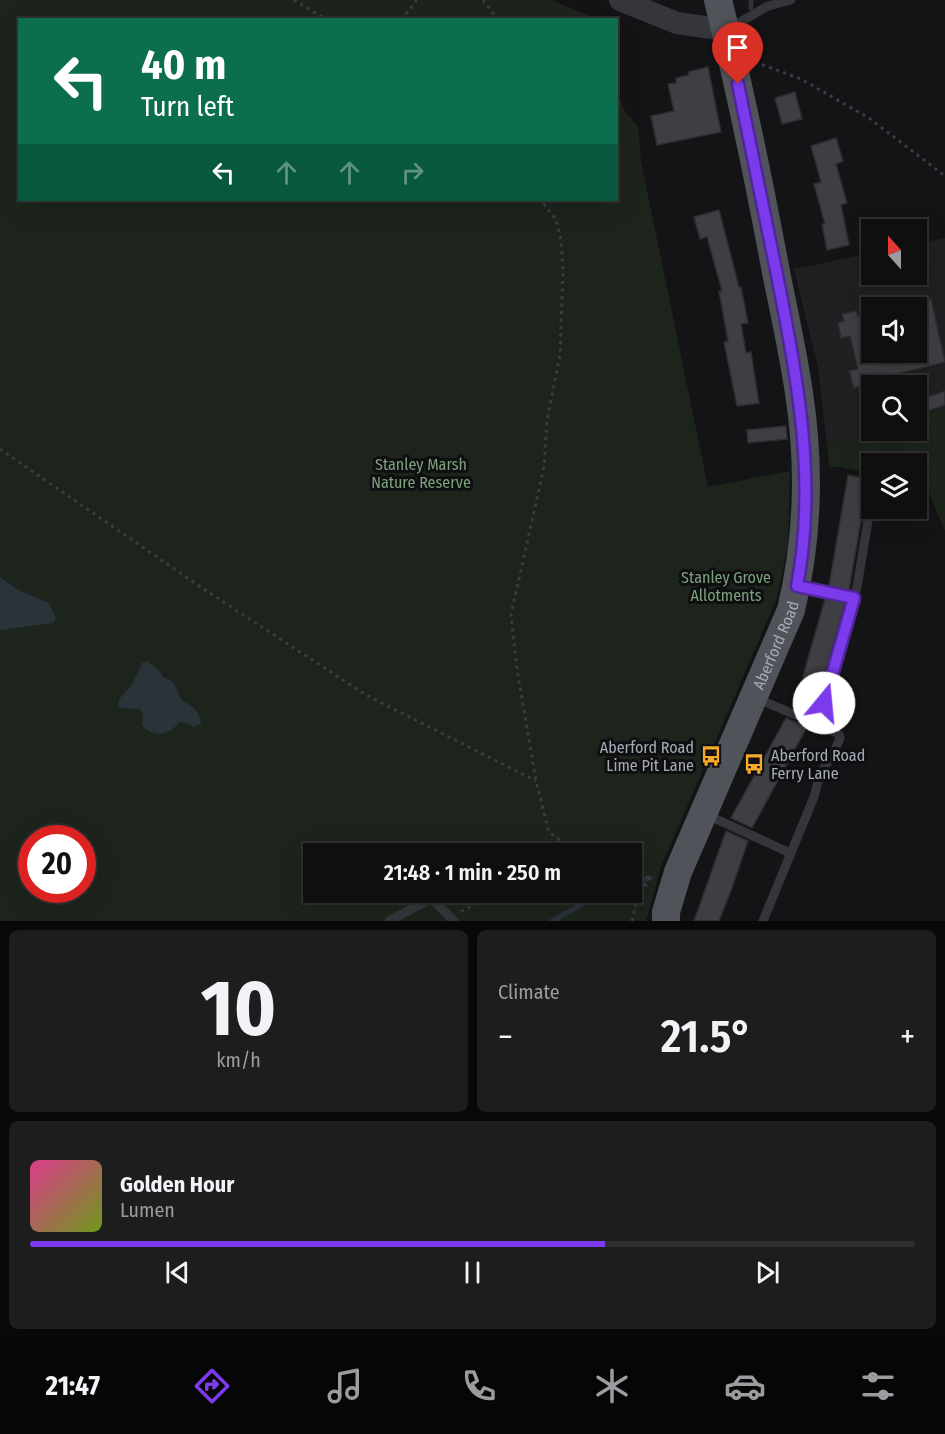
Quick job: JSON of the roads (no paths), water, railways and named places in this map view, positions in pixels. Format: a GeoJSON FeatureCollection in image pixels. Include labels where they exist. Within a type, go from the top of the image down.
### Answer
{"type":"FeatureCollection","features":[{"type":"Feature","properties":{"kind":"main road","name":"Aberford Road"},"geometry":{"type":"LineString","coordinates":[[666,921],[666,912],[678,872],[791,610],[797,586],[806,521],[805,460],[800,394],[762,195],[718,0]]}},
{"type":"Feature","properties":{"kind":"street"},"geometry":{"type":"LineString","coordinates":[[620,0],[677,23],[728,39]]}},
{"type":"Feature","properties":{"kind":"lane"},"geometry":{"type":"LineString","coordinates":[[728,39],[768,6],[791,0]]}},
{"type":"Feature","properties":{"kind":"lane"},"geometry":{"type":"LineString","coordinates":[[817,724],[854,598],[868,519]]}},
{"type":"Feature","properties":{"kind":"lane"},"geometry":{"type":"LineString","coordinates":[[797,586],[854,598]]}},
{"type":"Feature","properties":{"kind":"lane"},"geometry":{"type":"LineString","coordinates":[[753,697],[839,734],[840,738],[820,774],[814,797],[763,921]]}},
{"type":"Feature","properties":{"kind":"lane"},"geometry":{"type":"LineString","coordinates":[[703,813],[790,853]]}},
{"type":"Feature","properties":{"kind":"lane"},"geometry":{"type":"LineString","coordinates":[[389,921],[423,903]]}},
{"type":"Feature","properties":{"kind":"lane"},"geometry":{"type":"LineString","coordinates":[[436,903],[452,918]]}},
{"type":"Feature","properties":{"kind":"waterway"},"geometry":{"type":"LineString","coordinates":[[751,0],[751,8]]}},
{"type":"Feature","properties":{"kind":"waterway"},"geometry":{"type":"LineString","coordinates":[[642,880],[650,878]]}},
{"type":"Feature","properties":{"kind":"waterway"},"geometry":{"type":"LineString","coordinates":[[552,921],[585,903]]}},
{"type":"Feature","properties":{"kind":"place","name":"Aberford Road Lime Pit Lane"},"geometry":{"type":"Point","coordinates":[711,756]}},
{"type":"Feature","properties":{"kind":"place","name":"Aberford Road Ferry Lane"},"geometry":{"type":"Point","coordinates":[754,764]}},
{"type":"Feature","properties":{"kind":"park label","name":"Stanley Marsh Nature Reserve"},"geometry":{"type":"Point","coordinates":[421,473]}},
{"type":"Feature","properties":{"kind":"park label","name":"Stanley Grove Allotments"},"geometry":{"type":"Point","coordinates":[726,586]}}]}
